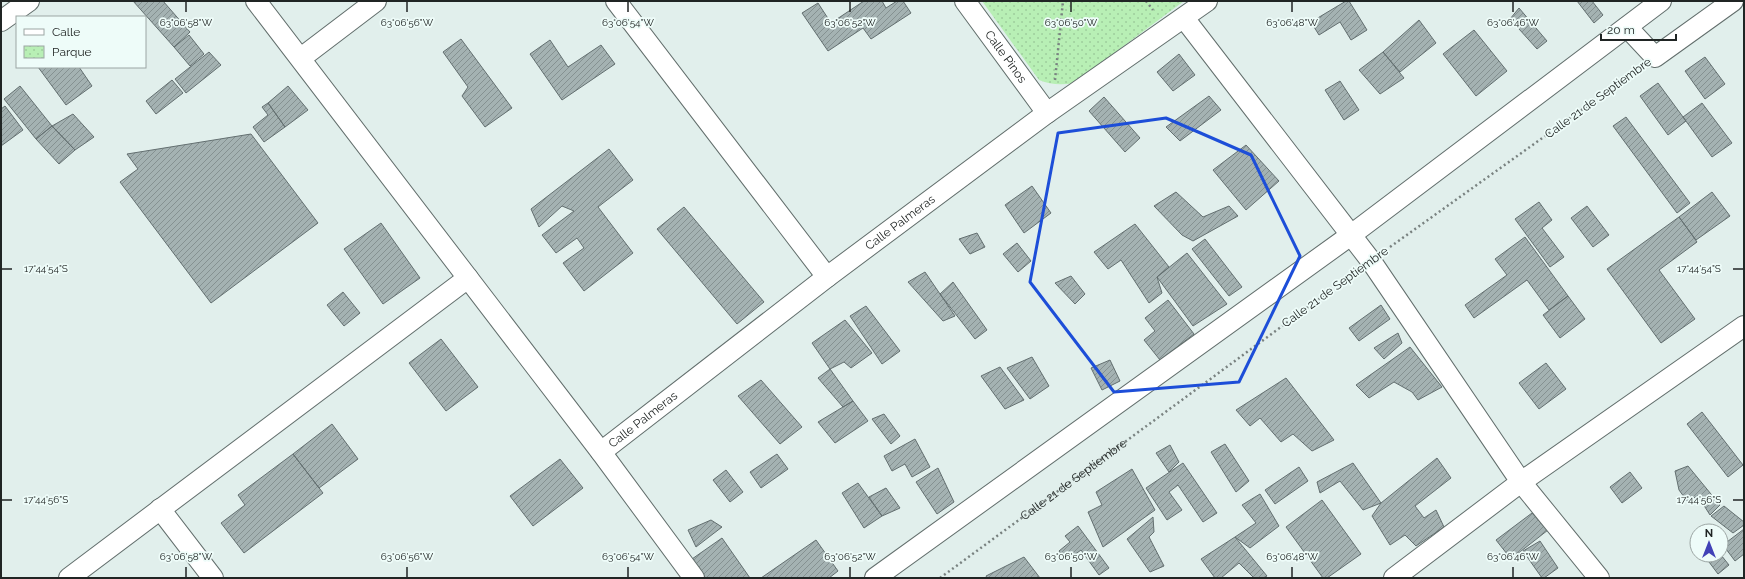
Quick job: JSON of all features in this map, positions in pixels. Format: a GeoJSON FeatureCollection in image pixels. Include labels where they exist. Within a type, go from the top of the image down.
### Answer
{"type":"FeatureCollection","features":[{"type":"Feature","properties":{"kind":"street"},"geometry":{"type":"LineString","coordinates":[[1,21],[29,1]]}},
{"type":"Feature","properties":{"kind":"street"},"geometry":{"type":"LineString","coordinates":[[256,1],[601,452],[694,578]]}},
{"type":"Feature","properties":{"kind":"street"},"geometry":{"type":"LineString","coordinates":[[300,58],[376,1]]}},
{"type":"Feature","properties":{"kind":"street"},"geometry":{"type":"LineString","coordinates":[[616,1],[827,277]]}},
{"type":"Feature","properties":{"kind":"street","name":"Calle Pinos"},"geometry":{"type":"LineString","coordinates":[[965,1],[1047,113]]}},
{"type":"Feature","properties":{"kind":"street","name":"Calle Palmeras"},"geometry":{"type":"LineString","coordinates":[[601,452],[827,277],[1047,113],[1207,1]]}},
{"type":"Feature","properties":{"kind":"street"},"geometry":{"type":"LineString","coordinates":[[875,578],[1351,235],[1662,1]]}},
{"type":"Feature","properties":{"kind":"street","name":"Calle 21 de Septiembre"},"geometry":{"type":"LineString","coordinates":[[1656,57],[1733,1]]}},
{"type":"Feature","properties":{"kind":"street"},"geometry":{"type":"LineString","coordinates":[[1184,18],[1371,261],[1521,482],[1599,578]]}},
{"type":"Feature","properties":{"kind":"street"},"geometry":{"type":"LineString","coordinates":[[1627,27],[1656,57]]}},
{"type":"Feature","properties":{"kind":"street"},"geometry":{"type":"LineString","coordinates":[[69,578],[468,278]]}},
{"type":"Feature","properties":{"kind":"street"},"geometry":{"type":"LineString","coordinates":[[1394,578],[1521,482],[1744,326]]}},
{"type":"Feature","properties":{"kind":"street"},"geometry":{"type":"LineString","coordinates":[[160,509],[213,578]]}},
{"type":"Feature","properties":{"kind":"path"},"geometry":{"type":"LineString","coordinates":[[1054,84],[1063,1]]}},
{"type":"Feature","properties":{"kind":"path","name":"Calle 21 de Septiembre"},"geometry":{"type":"LineString","coordinates":[[940,578],[1371,261],[1656,57]]}},
{"type":"Feature","properties":{"kind":"highlighted area"},"geometry":{"type":"Polygon","coordinates":[[[1166,118],[1251,155],[1300,256],[1239,382],[1114,392],[1030,282],[1058,133],[1166,118]]]}},
{"type":"Feature","properties":{"kind":"green space"},"geometry":{"type":"Polygon","coordinates":[[[982,1],[1184,1],[1074,83],[1052,84],[1039,80],[982,1]]]}},
{"type":"Feature","properties":{"kind":"building"},"geometry":{"type":"Polygon","coordinates":[[[133,1],[163,1],[190,32],[174,47],[133,1]]]}},
{"type":"Feature","properties":{"kind":"building"},"geometry":{"type":"Polygon","coordinates":[[[864,1],[882,1],[886,8],[897,1],[903,1],[911,13],[871,39],[863,28],[828,51],[802,13],[818,3],[831,23],[864,1]]]}},
{"type":"Feature","properties":{"kind":"building"},"geometry":{"type":"Polygon","coordinates":[[[1346,1],[1349,1],[1367,30],[1351,40],[1340,22],[1319,35],[1311,22],[1346,1]]]}},
{"type":"Feature","properties":{"kind":"building"},"geometry":{"type":"Polygon","coordinates":[[[1577,1],[1592,1],[1603,15],[1594,23],[1577,1]]]}},
{"type":"Feature","properties":{"kind":"building"},"geometry":{"type":"Polygon","coordinates":[[[1519,8],[1547,41],[1537,49],[1510,19],[1519,8]]]}},
{"type":"Feature","properties":{"kind":"building"},"geometry":{"type":"Polygon","coordinates":[[[1419,20],[1436,43],[1400,72],[1383,52],[1419,20]]]}},
{"type":"Feature","properties":{"kind":"building"},"geometry":{"type":"Polygon","coordinates":[[[1474,30],[1507,71],[1476,96],[1443,54],[1474,30]]]}},
{"type":"Feature","properties":{"kind":"building"},"geometry":{"type":"Polygon","coordinates":[[[189,35],[204,54],[190,66],[174,47],[189,35]]]}},
{"type":"Feature","properties":{"kind":"building"},"geometry":{"type":"Polygon","coordinates":[[[461,39],[512,108],[485,127],[462,96],[468,87],[443,52],[461,39]]]}},
{"type":"Feature","properties":{"kind":"building"},"geometry":{"type":"Polygon","coordinates":[[[550,40],[568,67],[601,45],[615,64],[562,100],[530,54],[550,40]]]}},
{"type":"Feature","properties":{"kind":"building"},"geometry":{"type":"Polygon","coordinates":[[[209,52],[221,65],[186,93],[175,79],[209,52]]]}},
{"type":"Feature","properties":{"kind":"building"},"geometry":{"type":"Polygon","coordinates":[[[1383,52],[1404,78],[1380,94],[1359,70],[1383,52]]]}},
{"type":"Feature","properties":{"kind":"building"},"geometry":{"type":"Polygon","coordinates":[[[1179,54],[1195,75],[1173,91],[1157,72],[1179,54]]]}},
{"type":"Feature","properties":{"kind":"building"},"geometry":{"type":"Polygon","coordinates":[[[1705,57],[1725,84],[1705,99],[1685,71],[1705,57]]]}},
{"type":"Feature","properties":{"kind":"building"},"geometry":{"type":"Polygon","coordinates":[[[39,68],[80,68],[92,86],[66,105],[39,68]]]}},
{"type":"Feature","properties":{"kind":"building"},"geometry":{"type":"Polygon","coordinates":[[[172,80],[183,93],[156,114],[146,101],[172,80]]]}},
{"type":"Feature","properties":{"kind":"building"},"geometry":{"type":"Polygon","coordinates":[[[1340,81],[1359,110],[1344,120],[1325,90],[1340,81]]]}},
{"type":"Feature","properties":{"kind":"building"},"geometry":{"type":"Polygon","coordinates":[[[1658,83],[1686,121],[1668,135],[1640,96],[1658,83]]]}},
{"type":"Feature","properties":{"kind":"building"},"geometry":{"type":"Polygon","coordinates":[[[20,86],[52,126],[36,139],[4,99],[20,86]]]}},
{"type":"Feature","properties":{"kind":"building"},"geometry":{"type":"Polygon","coordinates":[[[288,86],[308,110],[285,127],[268,103],[288,86]]]}},
{"type":"Feature","properties":{"kind":"building"},"geometry":{"type":"Polygon","coordinates":[[[1209,96],[1221,110],[1180,141],[1166,127],[1209,96]]]}},
{"type":"Feature","properties":{"kind":"building"},"geometry":{"type":"Polygon","coordinates":[[[1104,97],[1140,138],[1125,152],[1089,111],[1104,97]]]}},
{"type":"Feature","properties":{"kind":"building"},"geometry":{"type":"Polygon","coordinates":[[[268,103],[285,127],[264,142],[253,127],[268,115],[262,107],[268,103]]]}},
{"type":"Feature","properties":{"kind":"building"},"geometry":{"type":"Polygon","coordinates":[[[1702,103],[1732,143],[1712,157],[1683,117],[1702,103]]]}},
{"type":"Feature","properties":{"kind":"building"},"geometry":{"type":"Polygon","coordinates":[[[5,106],[23,130],[1,146],[1,109],[5,106]]]}},
{"type":"Feature","properties":{"kind":"building"},"geometry":{"type":"Polygon","coordinates":[[[73,114],[94,137],[75,150],[52,126],[73,114]]]}},
{"type":"Feature","properties":{"kind":"building"},"geometry":{"type":"Polygon","coordinates":[[[1626,117],[1690,203],[1677,213],[1613,126],[1626,117]]]}},
{"type":"Feature","properties":{"kind":"building"},"geometry":{"type":"Polygon","coordinates":[[[52,126],[75,150],[59,164],[36,139],[52,126]]]}},
{"type":"Feature","properties":{"kind":"building"},"geometry":{"type":"Polygon","coordinates":[[[251,134],[318,223],[211,303],[120,182],[138,169],[127,154],[251,134]]]}},
{"type":"Feature","properties":{"kind":"building"},"geometry":{"type":"Polygon","coordinates":[[[1246,145],[1279,181],[1246,210],[1213,170],[1246,145]]]}},
{"type":"Feature","properties":{"kind":"building"},"geometry":{"type":"Polygon","coordinates":[[[609,149],[633,180],[598,207],[633,253],[584,291],[563,263],[584,248],[577,238],[556,253],[542,235],[574,211],[562,206],[539,227],[531,209],[609,149]]]}},
{"type":"Feature","properties":{"kind":"building"},"geometry":{"type":"Polygon","coordinates":[[[1032,186],[1051,213],[1024,233],[1005,205],[1032,186]]]}},
{"type":"Feature","properties":{"kind":"building"},"geometry":{"type":"Polygon","coordinates":[[[1176,192],[1203,217],[1229,206],[1238,216],[1193,241],[1182,235],[1154,206],[1176,192]]]}},
{"type":"Feature","properties":{"kind":"building"},"geometry":{"type":"Polygon","coordinates":[[[1712,192],[1730,216],[1696,240],[1679,217],[1712,192]]]}},
{"type":"Feature","properties":{"kind":"building"},"geometry":{"type":"Polygon","coordinates":[[[1539,202],[1552,220],[1542,228],[1564,257],[1550,267],[1515,219],[1539,202]]]}},
{"type":"Feature","properties":{"kind":"building"},"geometry":{"type":"Polygon","coordinates":[[[1587,206],[1609,235],[1593,247],[1571,218],[1587,206]]]}},
{"type":"Feature","properties":{"kind":"building"},"geometry":{"type":"Polygon","coordinates":[[[684,207],[764,302],[737,324],[657,229],[684,207]]]}},
{"type":"Feature","properties":{"kind":"building"},"geometry":{"type":"Polygon","coordinates":[[[1679,217],[1697,242],[1659,270],[1695,319],[1661,343],[1607,269],[1679,217]]]}},
{"type":"Feature","properties":{"kind":"building"},"geometry":{"type":"Polygon","coordinates":[[[381,223],[420,278],[383,304],[344,249],[381,223]]]}},
{"type":"Feature","properties":{"kind":"building"},"geometry":{"type":"Polygon","coordinates":[[[1135,224],[1169,267],[1157,277],[1162,293],[1149,303],[1121,260],[1108,269],[1094,252],[1135,224]]]}},
{"type":"Feature","properties":{"kind":"building"},"geometry":{"type":"Polygon","coordinates":[[[977,233],[985,247],[970,254],[959,239],[977,233]]]}},
{"type":"Feature","properties":{"kind":"building"},"geometry":{"type":"Polygon","coordinates":[[[1525,237],[1568,296],[1549,310],[1527,280],[1474,318],[1465,305],[1507,275],[1495,259],[1525,237]]]}},
{"type":"Feature","properties":{"kind":"building"},"geometry":{"type":"Polygon","coordinates":[[[1205,239],[1242,287],[1229,296],[1192,249],[1205,239]]]}},
{"type":"Feature","properties":{"kind":"building"},"geometry":{"type":"Polygon","coordinates":[[[1017,243],[1031,261],[1018,272],[1003,254],[1017,243]]]}},
{"type":"Feature","properties":{"kind":"building"},"geometry":{"type":"Polygon","coordinates":[[[1187,253],[1227,304],[1193,326],[1157,277],[1187,253]]]}},
{"type":"Feature","properties":{"kind":"building"},"geometry":{"type":"Polygon","coordinates":[[[925,272],[955,316],[943,321],[908,282],[925,272]]]}},
{"type":"Feature","properties":{"kind":"building"},"geometry":{"type":"Polygon","coordinates":[[[1071,276],[1085,294],[1075,304],[1055,283],[1071,276]]]}},
{"type":"Feature","properties":{"kind":"building"},"geometry":{"type":"Polygon","coordinates":[[[953,282],[987,330],[975,339],[940,294],[953,282]]]}},
{"type":"Feature","properties":{"kind":"building"},"geometry":{"type":"Polygon","coordinates":[[[343,292],[360,313],[344,326],[327,305],[343,292]]]}},
{"type":"Feature","properties":{"kind":"building"},"geometry":{"type":"Polygon","coordinates":[[[1568,296],[1585,319],[1560,338],[1543,315],[1568,296]]]}},
{"type":"Feature","properties":{"kind":"building"},"geometry":{"type":"Polygon","coordinates":[[[1168,300],[1194,334],[1160,360],[1144,340],[1155,331],[1145,318],[1168,300]]]}},
{"type":"Feature","properties":{"kind":"building"},"geometry":{"type":"Polygon","coordinates":[[[1381,305],[1390,319],[1359,341],[1349,328],[1381,305]]]}},
{"type":"Feature","properties":{"kind":"building"},"geometry":{"type":"Polygon","coordinates":[[[866,306],[900,351],[882,364],[850,316],[866,306]]]}},
{"type":"Feature","properties":{"kind":"building"},"geometry":{"type":"Polygon","coordinates":[[[845,320],[872,353],[851,368],[844,362],[830,369],[812,343],[845,320]]]}},
{"type":"Feature","properties":{"kind":"building"},"geometry":{"type":"Polygon","coordinates":[[[1398,333],[1402,343],[1384,359],[1374,348],[1398,333]]]}},
{"type":"Feature","properties":{"kind":"building"},"geometry":{"type":"Polygon","coordinates":[[[441,339],[478,387],[446,411],[409,363],[441,339]]]}},
{"type":"Feature","properties":{"kind":"building"},"geometry":{"type":"Polygon","coordinates":[[[1410,347],[1442,387],[1418,400],[1412,392],[1394,382],[1369,398],[1356,385],[1410,347]]]}},
{"type":"Feature","properties":{"kind":"building"},"geometry":{"type":"Polygon","coordinates":[[[1032,357],[1049,386],[1030,399],[1007,368],[1032,357]]]}},
{"type":"Feature","properties":{"kind":"building"},"geometry":{"type":"Polygon","coordinates":[[[1110,360],[1120,381],[1102,390],[1091,368],[1110,360]]]}},
{"type":"Feature","properties":{"kind":"building"},"geometry":{"type":"Polygon","coordinates":[[[1546,363],[1566,389],[1539,409],[1519,383],[1546,363]]]}},
{"type":"Feature","properties":{"kind":"building"},"geometry":{"type":"Polygon","coordinates":[[[1000,367],[1024,400],[1005,409],[981,376],[1000,367]]]}},
{"type":"Feature","properties":{"kind":"building"},"geometry":{"type":"Polygon","coordinates":[[[830,369],[853,401],[843,407],[818,378],[830,369]]]}},
{"type":"Feature","properties":{"kind":"building"},"geometry":{"type":"Polygon","coordinates":[[[1286,378],[1334,440],[1312,451],[1293,434],[1281,442],[1260,418],[1250,426],[1236,410],[1286,378]]]}},
{"type":"Feature","properties":{"kind":"building"},"geometry":{"type":"Polygon","coordinates":[[[761,380],[802,427],[780,444],[738,396],[761,380]]]}},
{"type":"Feature","properties":{"kind":"building"},"geometry":{"type":"Polygon","coordinates":[[[853,401],[868,421],[835,443],[818,422],[853,401]]]}},
{"type":"Feature","properties":{"kind":"building"},"geometry":{"type":"Polygon","coordinates":[[[1702,412],[1743,465],[1728,477],[1687,424],[1702,412]]]}},
{"type":"Feature","properties":{"kind":"building"},"geometry":{"type":"Polygon","coordinates":[[[884,414],[900,436],[891,444],[872,419],[884,414]]]}},
{"type":"Feature","properties":{"kind":"building"},"geometry":{"type":"Polygon","coordinates":[[[332,424],[358,459],[319,488],[293,454],[332,424]]]}},
{"type":"Feature","properties":{"kind":"building"},"geometry":{"type":"Polygon","coordinates":[[[915,439],[930,467],[912,477],[905,464],[892,471],[884,456],[915,439]]]}},
{"type":"Feature","properties":{"kind":"building"},"geometry":{"type":"Polygon","coordinates":[[[1225,444],[1249,481],[1236,492],[1211,452],[1225,444]]]}},
{"type":"Feature","properties":{"kind":"building"},"geometry":{"type":"Polygon","coordinates":[[[1170,445],[1179,462],[1169,472],[1156,453],[1170,445]]]}},
{"type":"Feature","properties":{"kind":"building"},"geometry":{"type":"Polygon","coordinates":[[[293,454],[323,493],[244,553],[221,523],[245,505],[238,495],[293,454]]]}},
{"type":"Feature","properties":{"kind":"building"},"geometry":{"type":"Polygon","coordinates":[[[777,454],[788,469],[761,488],[750,472],[777,454]]]}},
{"type":"Feature","properties":{"kind":"building"},"geometry":{"type":"Polygon","coordinates":[[[1437,458],[1451,478],[1415,506],[1424,518],[1436,510],[1444,527],[1416,546],[1405,535],[1390,545],[1372,516],[1381,503],[1437,458]]]}},
{"type":"Feature","properties":{"kind":"building"},"geometry":{"type":"Polygon","coordinates":[[[560,459],[583,488],[533,526],[510,496],[560,459]]]}},
{"type":"Feature","properties":{"kind":"building"},"geometry":{"type":"Polygon","coordinates":[[[1183,463],[1217,513],[1203,522],[1178,485],[1169,492],[1182,510],[1167,520],[1146,488],[1183,463]]]}},
{"type":"Feature","properties":{"kind":"building"},"geometry":{"type":"Polygon","coordinates":[[[1353,463],[1381,503],[1363,510],[1340,481],[1320,493],[1317,482],[1353,463]]]}},
{"type":"Feature","properties":{"kind":"building"},"geometry":{"type":"Polygon","coordinates":[[[1688,466],[1720,505],[1710,515],[1698,496],[1687,501],[1679,490],[1675,471],[1688,466]]]}},
{"type":"Feature","properties":{"kind":"building"},"geometry":{"type":"Polygon","coordinates":[[[1299,467],[1308,481],[1275,504],[1265,490],[1299,467]]]}},
{"type":"Feature","properties":{"kind":"building"},"geometry":{"type":"Polygon","coordinates":[[[938,468],[954,502],[937,514],[916,482],[938,468]]]}},
{"type":"Feature","properties":{"kind":"building"},"geometry":{"type":"Polygon","coordinates":[[[1132,469],[1155,510],[1103,547],[1088,512],[1102,505],[1096,492],[1132,469]]]}},
{"type":"Feature","properties":{"kind":"building"},"geometry":{"type":"Polygon","coordinates":[[[726,470],[743,492],[730,502],[713,480],[726,470]]]}},
{"type":"Feature","properties":{"kind":"building"},"geometry":{"type":"Polygon","coordinates":[[[1630,472],[1642,488],[1622,503],[1610,487],[1630,472]]]}},
{"type":"Feature","properties":{"kind":"building"},"geometry":{"type":"Polygon","coordinates":[[[858,483],[882,516],[864,528],[842,493],[858,483]]]}},
{"type":"Feature","properties":{"kind":"building"},"geometry":{"type":"Polygon","coordinates":[[[886,488],[900,508],[882,516],[869,497],[886,488]]]}},
{"type":"Feature","properties":{"kind":"building"},"geometry":{"type":"Polygon","coordinates":[[[1260,494],[1279,526],[1250,548],[1235,537],[1256,523],[1242,505],[1260,494]]]}},
{"type":"Feature","properties":{"kind":"building"},"geometry":{"type":"Polygon","coordinates":[[[1322,500],[1361,554],[1327,578],[1323,578],[1286,527],[1322,500]]]}},
{"type":"Feature","properties":{"kind":"building"},"geometry":{"type":"Polygon","coordinates":[[[1724,506],[1744,522],[1744,525],[1733,533],[1729,530],[1729,523],[1720,523],[1711,516],[1724,506]]]}},
{"type":"Feature","properties":{"kind":"building"},"geometry":{"type":"Polygon","coordinates":[[[1532,513],[1548,530],[1511,559],[1496,540],[1532,513]]]}},
{"type":"Feature","properties":{"kind":"building"},"geometry":{"type":"Polygon","coordinates":[[[1153,517],[1154,532],[1149,537],[1164,566],[1150,572],[1127,539],[1153,517]]]}},
{"type":"Feature","properties":{"kind":"building"},"geometry":{"type":"Polygon","coordinates":[[[711,520],[722,527],[696,547],[688,530],[711,520]]]}},
{"type":"Feature","properties":{"kind":"building"},"geometry":{"type":"Polygon","coordinates":[[[1078,526],[1109,568],[1099,575],[1081,550],[1066,561],[1059,551],[1070,542],[1065,536],[1078,526]]]}},
{"type":"Feature","properties":{"kind":"building"},"geometry":{"type":"Polygon","coordinates":[[[1744,529],[1744,554],[1735,561],[1729,553],[1729,540],[1744,529]]]}},
{"type":"Feature","properties":{"kind":"building"},"geometry":{"type":"Polygon","coordinates":[[[1235,537],[1267,576],[1263,578],[1254,578],[1239,563],[1221,578],[1215,578],[1201,559],[1235,537]]]}},
{"type":"Feature","properties":{"kind":"building"},"geometry":{"type":"Polygon","coordinates":[[[722,538],[750,578],[705,578],[692,559],[722,538]]]}},
{"type":"Feature","properties":{"kind":"building"},"geometry":{"type":"Polygon","coordinates":[[[816,540],[838,571],[829,578],[761,578],[816,540]]]}},
{"type":"Feature","properties":{"kind":"building"},"geometry":{"type":"Polygon","coordinates":[[[1540,541],[1558,568],[1544,578],[1542,578],[1523,551],[1540,541]]]}},
{"type":"Feature","properties":{"kind":"building"},"geometry":{"type":"Polygon","coordinates":[[[1024,557],[1040,578],[987,578],[986,576],[1024,557]]]}},
{"type":"Feature","properties":{"kind":"building"},"geometry":{"type":"Polygon","coordinates":[[[1710,563],[1727,563],[1729,565],[1718,574],[1710,563]]]}}]}
